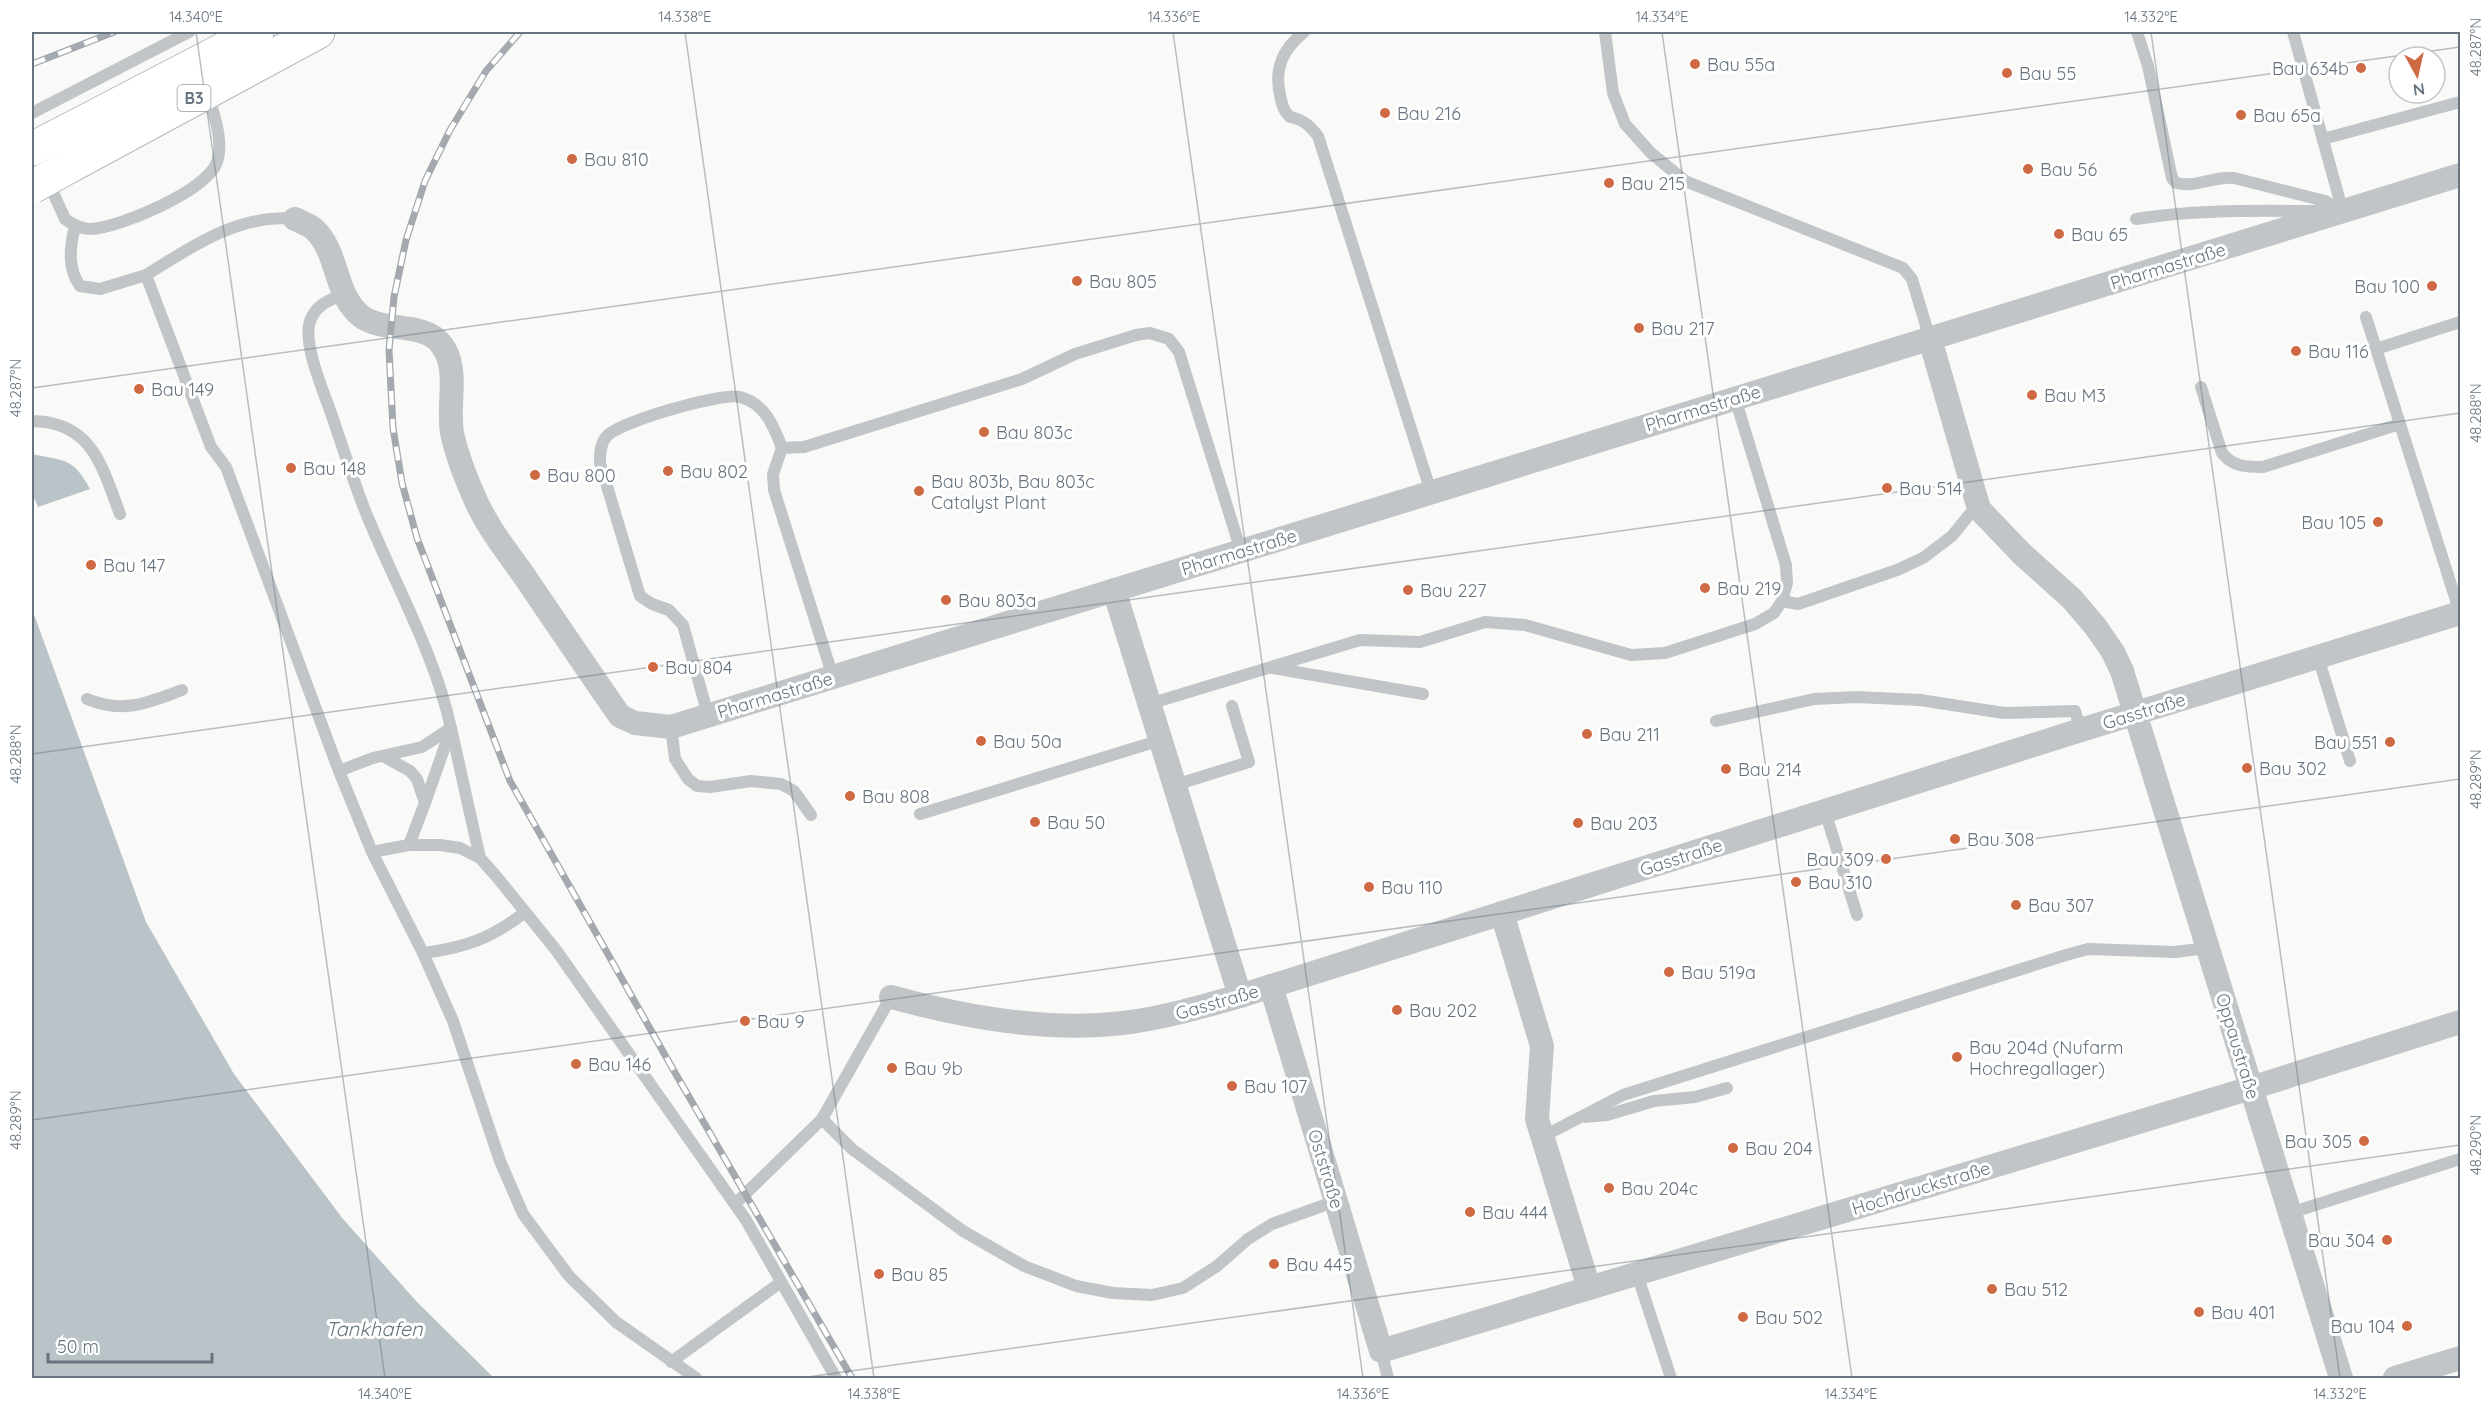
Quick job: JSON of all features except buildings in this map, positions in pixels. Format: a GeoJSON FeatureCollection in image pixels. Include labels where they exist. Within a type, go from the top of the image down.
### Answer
{"type":"FeatureCollection","features":[{"type":"Feature","properties":{"kind":"main road","name":"B3"},"geometry":{"type":"LineString","coordinates":[[40,143],[257,32]]}},
{"type":"Feature","properties":{"kind":"main road","name":"B3"},"geometry":{"type":"LineString","coordinates":[[32,187],[318,32]]}},
{"type":"Feature","properties":{"kind":"street","name":"Pharmastraße"},"geometry":{"type":"LineString","coordinates":[[295,219],[314,228],[327,246],[347,301],[362,316],[374,323],[426,334],[441,343],[448,356],[450,369],[452,430],[459,457],[477,504],[498,539],[620,716],[634,723],[671,727],[2460,175]]}},
{"type":"Feature","properties":{"kind":"street"},"geometry":{"type":"LineString","coordinates":[[1930,339],[1979,509]]}},
{"type":"Feature","properties":{"kind":"street","name":"Oppaustraße"},"geometry":{"type":"LineString","coordinates":[[1979,509],[2021,553],[2072,599],[2113,652],[2121,671],[2341,1378]]}},
{"type":"Feature","properties":{"kind":"street"},"geometry":{"type":"LineString","coordinates":[[1114,590],[1240,996]]}},
{"type":"Feature","properties":{"kind":"street","name":"Gasstraße"},"geometry":{"type":"LineString","coordinates":[[891,997],[962,1014],[1019,1022],[1074,1026],[1122,1023],[1171,1015],[1240,996],[2081,730],[2460,613]]}},
{"type":"Feature","properties":{"kind":"street"},"geometry":{"type":"LineString","coordinates":[[1502,914],[1542,1046],[1537,1119],[1589,1288]]}},
{"type":"Feature","properties":{"kind":"street","name":"Oststraße"},"geometry":{"type":"LineString","coordinates":[[1271,986],[1381,1351]]}},
{"type":"Feature","properties":{"kind":"street","name":"Hochdruckstraße"},"geometry":{"type":"LineString","coordinates":[[1381,1351],[2251,1088],[2460,1022]]}},
{"type":"Feature","properties":{"kind":"street"},"geometry":{"type":"LineString","coordinates":[[2395,1378],[2460,1358]]}},
{"type":"Feature","properties":{"kind":"lane"},"geometry":{"type":"LineString","coordinates":[[32,113],[189,32]]}},
{"type":"Feature","properties":{"kind":"lane"},"geometry":{"type":"LineString","coordinates":[[1304,32],[1294,40],[1282,56],[1278,71],[1283,106],[1290,117],[1309,125],[1318,136],[1431,492]]}},
{"type":"Feature","properties":{"kind":"lane"},"geometry":{"type":"LineString","coordinates":[[1605,32],[1613,93],[1625,124],[1651,153],[1685,181],[1903,268],[1912,279],[1930,339]]}},
{"type":"Feature","properties":{"kind":"lane"},"geometry":{"type":"LineString","coordinates":[[2137,32],[2148,66],[2172,178],[2176,183],[2194,184],[2225,177],[2234,178],[2325,201],[2343,212]]}},
{"type":"Feature","properties":{"kind":"lane"},"geometry":{"type":"LineString","coordinates":[[2293,32],[2343,212]]}},
{"type":"Feature","properties":{"kind":"lane"},"geometry":{"type":"LineString","coordinates":[[40,143],[64,219],[75,226],[88,229],[106,226],[188,191],[212,172],[217,162],[219,149],[217,124],[207,91]]}},
{"type":"Feature","properties":{"kind":"lane"},"geometry":{"type":"LineString","coordinates":[[2323,139],[2460,102]]}},
{"type":"Feature","properties":{"kind":"lane"},"geometry":{"type":"LineString","coordinates":[[2136,219],[2176,212],[2215,210],[2343,212]]}},
{"type":"Feature","properties":{"kind":"lane"},"geometry":{"type":"LineString","coordinates":[[75,226],[70,253],[75,278],[80,286],[99,289],[146,275],[208,238],[242,224],[276,217],[295,219]]}},
{"type":"Feature","properties":{"kind":"lane"},"geometry":{"type":"LineString","coordinates":[[146,275],[211,447],[226,467],[339,771],[372,852],[423,953],[453,1021],[500,1161],[524,1214],[568,1276],[616,1322],[670,1362],[696,1378]]}},
{"type":"Feature","properties":{"kind":"lane"},"geometry":{"type":"LineString","coordinates":[[345,294],[324,302],[315,311],[309,326],[313,362],[364,507],[417,627],[446,702],[480,858]]}},
{"type":"Feature","properties":{"kind":"lane"},"geometry":{"type":"LineString","coordinates":[[2366,317],[2460,613]]}},
{"type":"Feature","properties":{"kind":"lane"},"geometry":{"type":"LineString","coordinates":[[2376,349],[2460,322]]}},
{"type":"Feature","properties":{"kind":"lane"},"geometry":{"type":"LineString","coordinates":[[782,448],[804,447],[1022,379],[1075,354],[1136,335],[1150,333],[1168,339],[1179,352],[1241,551]]}},
{"type":"Feature","properties":{"kind":"lane"},"geometry":{"type":"LineString","coordinates":[[2201,387],[2222,453],[2228,461],[2245,467],[2263,467],[2400,424]]}},
{"type":"Feature","properties":{"kind":"lane"},"geometry":{"type":"LineString","coordinates":[[708,715],[682,625],[669,610],[652,604],[640,596],[600,463],[600,449],[606,437],[619,427],[723,396],[740,397],[759,406],[773,424],[782,448],[773,474],[774,490],[833,677]]}},
{"type":"Feature","properties":{"kind":"lane"},"geometry":{"type":"LineString","coordinates":[[1149,704],[1360,640],[1420,642],[1485,622],[1525,625],[1632,655],[1665,653],[1755,624],[1774,614],[1782,601],[1787,583],[1786,565],[1735,398]]}},
{"type":"Feature","properties":{"kind":"lane"},"geometry":{"type":"LineString","coordinates":[[32,421],[44,421],[66,428],[85,440],[98,455],[120,514]]}},
{"type":"Feature","properties":{"kind":"lane"},"geometry":{"type":"LineString","coordinates":[[1782,601],[1798,604],[1906,566],[1923,558],[1944,542],[1969,515],[1979,509]]}},
{"type":"Feature","properties":{"kind":"lane"},"geometry":{"type":"LineString","coordinates":[[2318,657],[2350,761]]}},
{"type":"Feature","properties":{"kind":"lane"},"geometry":{"type":"LineString","coordinates":[[1269,668],[1423,694]]}},
{"type":"Feature","properties":{"kind":"lane"},"geometry":{"type":"LineString","coordinates":[[87,699],[103,705],[122,707],[144,704],[182,690]]}},
{"type":"Feature","properties":{"kind":"lane"},"geometry":{"type":"LineString","coordinates":[[1716,721],[1814,699],[1857,697],[1920,700],[2004,713],[2075,711],[2081,730]]}},
{"type":"Feature","properties":{"kind":"lane"},"geometry":{"type":"LineString","coordinates":[[1174,785],[1249,762],[1232,706]]}},
{"type":"Feature","properties":{"kind":"lane"},"geometry":{"type":"LineString","coordinates":[[671,727],[675,759],[688,779],[697,786],[710,787],[751,781],[782,784],[794,791],[811,815]]}},
{"type":"Feature","properties":{"kind":"lane"},"geometry":{"type":"LineString","coordinates":[[339,771],[383,756],[422,747],[451,728]]}},
{"type":"Feature","properties":{"kind":"lane"},"geometry":{"type":"LineString","coordinates":[[409,846],[451,728]]}},
{"type":"Feature","properties":{"kind":"lane"},"geometry":{"type":"LineString","coordinates":[[920,814],[1161,740]]}},
{"type":"Feature","properties":{"kind":"lane"},"geometry":{"type":"LineString","coordinates":[[383,756],[410,771],[417,779],[425,803]]}},
{"type":"Feature","properties":{"kind":"lane"},"geometry":{"type":"LineString","coordinates":[[1825,811],[1857,915]]}},
{"type":"Feature","properties":{"kind":"lane"},"geometry":{"type":"LineString","coordinates":[[372,852],[409,846],[440,845],[460,848],[480,858],[556,950],[735,1204],[836,1378]]}},
{"type":"Feature","properties":{"kind":"lane"},"geometry":{"type":"LineString","coordinates":[[423,953],[446,950],[486,938],[525,912]]}},
{"type":"Feature","properties":{"kind":"lane"},"geometry":{"type":"LineString","coordinates":[[1542,1137],[1623,1095],[2066,955],[2088,949],[2175,952],[2207,948]]}},
{"type":"Feature","properties":{"kind":"lane"},"geometry":{"type":"LineString","coordinates":[[735,1204],[822,1119],[891,997]]}},
{"type":"Feature","properties":{"kind":"lane"},"geometry":{"type":"LineString","coordinates":[[1577,1118],[1607,1116],[1654,1101],[1695,1097],[1727,1088]]}},
{"type":"Feature","properties":{"kind":"lane"},"geometry":{"type":"LineString","coordinates":[[822,1119],[852,1149],[963,1231],[1024,1266],[1076,1286],[1113,1293],[1152,1295],[1183,1288],[1217,1266],[1248,1239],[1272,1224],[1336,1201]]}},
{"type":"Feature","properties":{"kind":"lane"},"geometry":{"type":"LineString","coordinates":[[2290,1213],[2460,1159]]}},
{"type":"Feature","properties":{"kind":"lane"},"geometry":{"type":"LineString","coordinates":[[1637,1274],[1671,1378]]}},
{"type":"Feature","properties":{"kind":"lane"},"geometry":{"type":"LineString","coordinates":[[670,1362],[782,1282]]}},
{"type":"Feature","properties":{"kind":"lane"},"geometry":{"type":"LineString","coordinates":[[1381,1351],[1388,1378]]}},
{"type":"Feature","properties":{"kind":"water"},"geometry":{"type":"Polygon","coordinates":[[[32,454],[67,462],[78,471],[90,489],[38,507],[32,493],[32,454]]]}},
{"type":"Feature","properties":{"kind":"water","name":"Tankhafen"},"geometry":{"type":"Polygon","coordinates":[[[32,609],[146,922],[234,1074],[343,1219],[417,1302],[494,1378],[32,1378],[32,609]]]}},
{"type":"Feature","properties":{"kind":"railway"},"geometry":{"type":"LineString","coordinates":[[32,64],[114,32]]}},
{"type":"Feature","properties":{"kind":"railway"},"geometry":{"type":"LineString","coordinates":[[520,32],[486,71],[450,130],[425,181],[406,240],[394,297],[389,350],[393,428],[402,483],[417,538],[510,781],[674,1071],[852,1378]]}},
{"type":"Feature","properties":{"kind":"place","name":"Bau 55a"},"geometry":{"type":"Point","coordinates":[1695,64]}},
{"type":"Feature","properties":{"kind":"place","name":"Bau 634b"},"geometry":{"type":"Point","coordinates":[2361,68]}},
{"type":"Feature","properties":{"kind":"place","name":"Bau 55"},"geometry":{"type":"Point","coordinates":[2007,73]}},
{"type":"Feature","properties":{"kind":"place","name":"Bau 216"},"geometry":{"type":"Point","coordinates":[1385,113]}},
{"type":"Feature","properties":{"kind":"place","name":"Bau 65a"},"geometry":{"type":"Point","coordinates":[2241,115]}},
{"type":"Feature","properties":{"kind":"place","name":"Bau 810"},"geometry":{"type":"Point","coordinates":[572,159]}},
{"type":"Feature","properties":{"kind":"place","name":"Bau 56"},"geometry":{"type":"Point","coordinates":[2028,169]}},
{"type":"Feature","properties":{"kind":"place","name":"Bau 215"},"geometry":{"type":"Point","coordinates":[1609,183]}},
{"type":"Feature","properties":{"kind":"place","name":"Bau 65"},"geometry":{"type":"Point","coordinates":[2059,234]}},
{"type":"Feature","properties":{"kind":"place","name":"Bau 805"},"geometry":{"type":"Point","coordinates":[1077,281]}},
{"type":"Feature","properties":{"kind":"place","name":"Bau 100"},"geometry":{"type":"Point","coordinates":[2432,286]}},
{"type":"Feature","properties":{"kind":"place","name":"Bau 217"},"geometry":{"type":"Point","coordinates":[1639,328]}},
{"type":"Feature","properties":{"kind":"place","name":"Bau 116"},"geometry":{"type":"Point","coordinates":[2296,351]}},
{"type":"Feature","properties":{"kind":"place","name":"Bau 149"},"geometry":{"type":"Point","coordinates":[139,389]}},
{"type":"Feature","properties":{"kind":"place","name":"Bau M3"},"geometry":{"type":"Point","coordinates":[2032,395]}},
{"type":"Feature","properties":{"kind":"place","name":"Bau 803c"},"geometry":{"type":"Point","coordinates":[984,432]}},
{"type":"Feature","properties":{"kind":"place","name":"Bau 148"},"geometry":{"type":"Point","coordinates":[291,468]}},
{"type":"Feature","properties":{"kind":"place","name":"Bau 802"},"geometry":{"type":"Point","coordinates":[668,471]}},
{"type":"Feature","properties":{"kind":"place","name":"Bau 800"},"geometry":{"type":"Point","coordinates":[535,475]}},
{"type":"Feature","properties":{"kind":"place","name":"Bau 514"},"geometry":{"type":"Point","coordinates":[1887,488]}},
{"type":"Feature","properties":{"kind":"place","name":"Bau 803b, Bau 803c Catalyst Plant"},"geometry":{"type":"Point","coordinates":[919,491]}},
{"type":"Feature","properties":{"kind":"place","name":"Bau 105"},"geometry":{"type":"Point","coordinates":[2378,522]}},
{"type":"Feature","properties":{"kind":"place","name":"Bau 147"},"geometry":{"type":"Point","coordinates":[91,565]}},
{"type":"Feature","properties":{"kind":"place","name":"Bau 219"},"geometry":{"type":"Point","coordinates":[1705,588]}},
{"type":"Feature","properties":{"kind":"place","name":"Bau 227"},"geometry":{"type":"Point","coordinates":[1408,590]}},
{"type":"Feature","properties":{"kind":"place","name":"Bau 803a"},"geometry":{"type":"Point","coordinates":[946,600]}},
{"type":"Feature","properties":{"kind":"place","name":"Bau 804"},"geometry":{"type":"Point","coordinates":[653,667]}},
{"type":"Feature","properties":{"kind":"place","name":"Bau 211"},"geometry":{"type":"Point","coordinates":[1587,734]}},
{"type":"Feature","properties":{"kind":"place","name":"Bau 50a"},"geometry":{"type":"Point","coordinates":[981,741]}},
{"type":"Feature","properties":{"kind":"place","name":"Bau 551"},"geometry":{"type":"Point","coordinates":[2390,742]}},
{"type":"Feature","properties":{"kind":"place","name":"Bau 302"},"geometry":{"type":"Point","coordinates":[2247,768]}},
{"type":"Feature","properties":{"kind":"place","name":"Bau 214"},"geometry":{"type":"Point","coordinates":[1726,769]}},
{"type":"Feature","properties":{"kind":"place","name":"Bau 808"},"geometry":{"type":"Point","coordinates":[850,796]}},
{"type":"Feature","properties":{"kind":"place","name":"Bau 50"},"geometry":{"type":"Point","coordinates":[1035,822]}},
{"type":"Feature","properties":{"kind":"place","name":"Bau 203"},"geometry":{"type":"Point","coordinates":[1578,823]}},
{"type":"Feature","properties":{"kind":"place","name":"Bau 308"},"geometry":{"type":"Point","coordinates":[1955,839]}},
{"type":"Feature","properties":{"kind":"place","name":"Bau 309"},"geometry":{"type":"Point","coordinates":[1886,859]}},
{"type":"Feature","properties":{"kind":"place","name":"Bau 310"},"geometry":{"type":"Point","coordinates":[1796,882]}},
{"type":"Feature","properties":{"kind":"place","name":"Bau 110"},"geometry":{"type":"Point","coordinates":[1369,887]}},
{"type":"Feature","properties":{"kind":"place","name":"Bau 307"},"geometry":{"type":"Point","coordinates":[2016,905]}},
{"type":"Feature","properties":{"kind":"place","name":"Bau 519a"},"geometry":{"type":"Point","coordinates":[1669,972]}},
{"type":"Feature","properties":{"kind":"place","name":"Bau 202"},"geometry":{"type":"Point","coordinates":[1397,1010]}},
{"type":"Feature","properties":{"kind":"place","name":"Bau 9"},"geometry":{"type":"Point","coordinates":[745,1021]}},
{"type":"Feature","properties":{"kind":"place","name":"Bau 204d (Nufarm Hochregallager)"},"geometry":{"type":"Point","coordinates":[1957,1057]}},
{"type":"Feature","properties":{"kind":"place","name":"Bau 146"},"geometry":{"type":"Point","coordinates":[576,1064]}},
{"type":"Feature","properties":{"kind":"place","name":"Bau 9b"},"geometry":{"type":"Point","coordinates":[892,1068]}},
{"type":"Feature","properties":{"kind":"place","name":"Bau 107"},"geometry":{"type":"Point","coordinates":[1232,1086]}},
{"type":"Feature","properties":{"kind":"place","name":"Bau 305"},"geometry":{"type":"Point","coordinates":[2364,1141]}},
{"type":"Feature","properties":{"kind":"place","name":"Bau 204"},"geometry":{"type":"Point","coordinates":[1733,1148]}},
{"type":"Feature","properties":{"kind":"place","name":"Bau 204c"},"geometry":{"type":"Point","coordinates":[1609,1188]}},
{"type":"Feature","properties":{"kind":"place","name":"Bau 444"},"geometry":{"type":"Point","coordinates":[1470,1212]}},
{"type":"Feature","properties":{"kind":"place","name":"Bau 304"},"geometry":{"type":"Point","coordinates":[2387,1240]}},
{"type":"Feature","properties":{"kind":"place","name":"Bau 445"},"geometry":{"type":"Point","coordinates":[1274,1264]}},
{"type":"Feature","properties":{"kind":"place","name":"Bau 85"},"geometry":{"type":"Point","coordinates":[879,1274]}},
{"type":"Feature","properties":{"kind":"place","name":"Bau 512"},"geometry":{"type":"Point","coordinates":[1992,1289]}},
{"type":"Feature","properties":{"kind":"place","name":"Bau 401"},"geometry":{"type":"Point","coordinates":[2199,1312]}},
{"type":"Feature","properties":{"kind":"place","name":"Bau 502"},"geometry":{"type":"Point","coordinates":[1743,1317]}},
{"type":"Feature","properties":{"kind":"place","name":"Bau 104"},"geometry":{"type":"Point","coordinates":[2407,1326]}}]}
